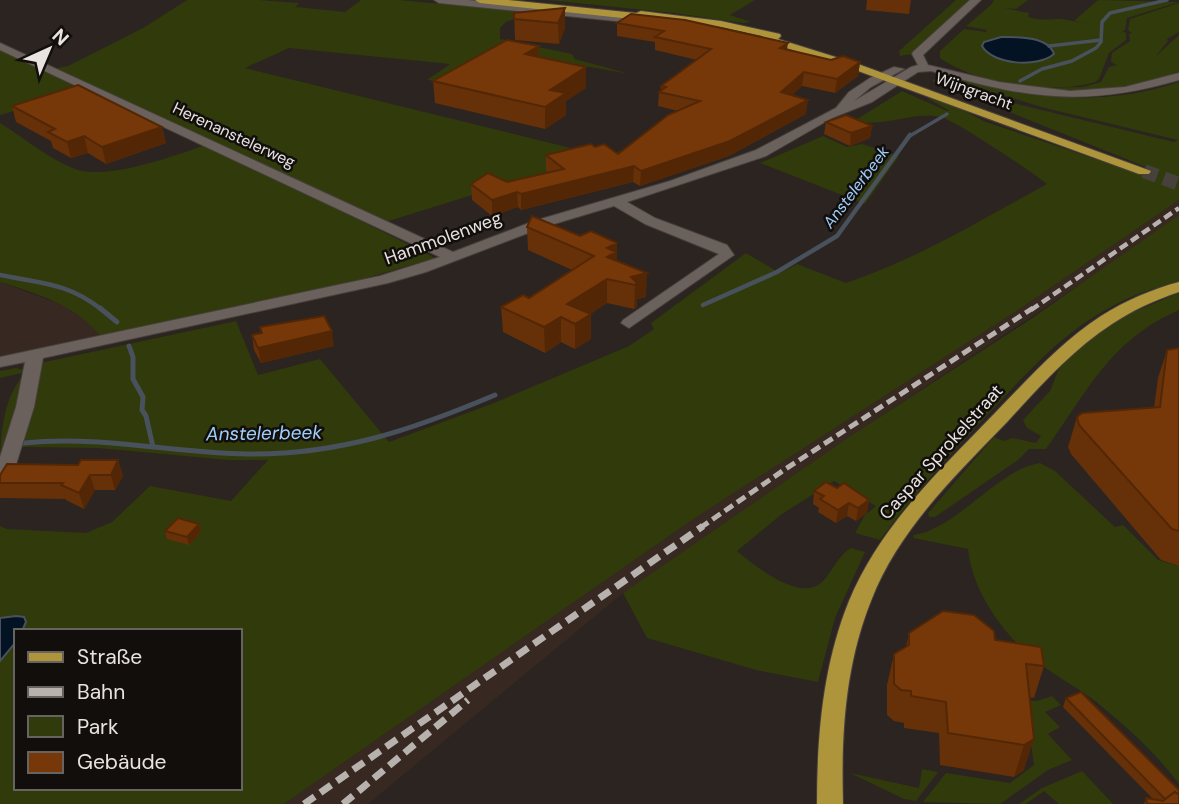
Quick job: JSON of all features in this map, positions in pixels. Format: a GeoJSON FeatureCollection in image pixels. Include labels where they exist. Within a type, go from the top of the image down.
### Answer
{"type":"FeatureCollection","features":[{"type":"Feature","properties":{"kind":"main road"},"geometry":{"type":"LineString","coordinates":[[480,0],[731,26],[811,45],[895,74]]}},
{"type":"Feature","properties":{"kind":"main road"},"geometry":{"type":"LineString","coordinates":[[506,0],[546,7]]}},
{"type":"Feature","properties":{"kind":"main road"},"geometry":{"type":"LineString","coordinates":[[848,64],[895,74]]}},
{"type":"Feature","properties":{"kind":"main road","name":"Wijngracht"},"geometry":{"type":"LineString","coordinates":[[895,74],[1144,171]]}},
{"type":"Feature","properties":{"kind":"main road","name":"Caspar Sprokelstraat"},"geometry":{"type":"LineString","coordinates":[[830,804],[829,764],[837,681],[862,600],[892,541],[952,470],[1086,332],[1128,307],[1179,287]]}},
{"type":"Feature","properties":{"kind":"street"},"geometry":{"type":"LineString","coordinates":[[439,0],[546,7],[646,21],[707,31],[783,48],[834,64],[848,64]]}},
{"type":"Feature","properties":{"kind":"street"},"geometry":{"type":"LineString","coordinates":[[976,0],[920,50],[917,54],[922,65],[1039,92],[1091,94],[1127,90],[1179,76]]}},
{"type":"Feature","properties":{"kind":"street","name":"Herenanstelerweg"},"geometry":{"type":"LineString","coordinates":[[0,46],[453,257]]}},
{"type":"Feature","properties":{"kind":"street","name":"Hammolenweg"},"geometry":{"type":"LineString","coordinates":[[0,362],[383,280],[539,224],[674,184],[761,153],[842,108],[868,100],[895,74],[922,65]]}},
{"type":"Feature","properties":{"kind":"street"},"geometry":{"type":"LineString","coordinates":[[615,201],[650,221],[722,248],[727,255],[629,323]]}},
{"type":"Feature","properties":{"kind":"street"},"geometry":{"type":"LineString","coordinates":[[5,471],[17,439],[35,355]]}},
{"type":"Feature","properties":{"kind":"shaded area"},"geometry":{"type":"Polygon","coordinates":[[[1179,200],[1179,215],[1114,262],[852,435],[623,593],[368,804],[284,804],[692,520],[1021,308],[1179,200]]]}},
{"type":"Feature","properties":{"kind":"shaded area"},"geometry":{"type":"Polygon","coordinates":[[[0,282],[62,305],[92,324],[101,337],[0,356],[0,282]]]}},
{"type":"Feature","properties":{"kind":"green space"},"geometry":{"type":"Polygon","coordinates":[[[187,0],[299,3],[296,7],[345,12],[361,0],[398,0],[532,12],[506,22],[500,28],[500,39],[572,54],[575,59],[630,74],[522,55],[438,81],[427,80],[450,64],[289,48],[245,68],[591,153],[615,153],[664,131],[620,160],[585,160],[379,224],[57,68],[68,66],[143,28],[187,0]]]}},
{"type":"Feature","properties":{"kind":"green space"},"geometry":{"type":"Polygon","coordinates":[[[547,0],[755,0],[730,15],[751,22],[743,23],[547,0]]]}},
{"type":"Feature","properties":{"kind":"green space"},"geometry":{"type":"Polygon","coordinates":[[[956,0],[970,0],[912,54],[900,56],[899,51],[956,0]]]}},
{"type":"Feature","properties":{"kind":"green space"},"geometry":{"type":"Polygon","coordinates":[[[994,0],[1028,0],[1016,9],[1004,8],[1029,13],[1028,17],[1033,18],[1061,19],[1090,25],[1074,21],[1098,0],[1179,2],[1127,18],[1125,30],[1122,31],[1126,33],[1126,40],[1109,53],[1099,79],[1095,82],[1058,87],[1015,85],[973,75],[940,58],[940,51],[964,29],[986,32],[987,30],[966,26],[994,0]],[[1013,37],[984,42],[984,50],[1002,59],[1018,61],[1035,57],[1052,49],[1051,47],[1077,44],[1047,45],[1013,37]]]}},
{"type":"Feature","properties":{"kind":"green space"},"geometry":{"type":"Polygon","coordinates":[[[1179,3],[1179,32],[1167,39],[1155,57],[1179,35],[1179,72],[1111,89],[1076,91],[1040,88],[1083,87],[1101,82],[1109,67],[1117,65],[1111,62],[1112,53],[1130,41],[1130,19],[1179,3]]]}},
{"type":"Feature","properties":{"kind":"green space"},"geometry":{"type":"Polygon","coordinates":[[[0,47],[90,89],[0,115],[0,47]]]}},
{"type":"Feature","properties":{"kind":"green space"},"geometry":{"type":"Polygon","coordinates":[[[940,76],[1002,89],[1061,97],[1120,95],[1179,82],[1179,200],[1021,308],[692,520],[284,804],[0,804],[0,661],[14,644],[14,790],[242,790],[242,629],[23,629],[26,622],[24,617],[0,618],[0,526],[7,529],[86,533],[112,522],[150,486],[231,501],[268,460],[228,460],[98,448],[20,447],[0,481],[1,437],[6,409],[17,383],[26,372],[0,378],[0,371],[16,368],[27,371],[40,363],[236,321],[258,375],[320,359],[389,442],[494,403],[629,346],[654,329],[651,323],[746,253],[780,273],[797,264],[846,283],[923,251],[1047,184],[977,137],[941,117],[919,116],[865,123],[854,121],[902,91],[947,111],[950,111],[925,97],[954,106],[986,122],[1137,173],[1149,171],[1146,167],[932,81],[937,78],[1000,100],[1174,142],[1178,140],[1045,108],[940,76]]]}},
{"type":"Feature","properties":{"kind":"green space"},"geometry":{"type":"Polygon","coordinates":[[[0,123],[56,160],[89,172],[142,165],[208,144],[435,258],[356,281],[101,337],[92,326],[68,309],[42,296],[0,282],[0,123]]]}},
{"type":"Feature","properties":{"kind":"green space"},"geometry":{"type":"Polygon","coordinates":[[[823,136],[847,147],[862,144],[899,156],[865,204],[760,163],[823,136]]]}},
{"type":"Feature","properties":{"kind":"green space"},"geometry":{"type":"Polygon","coordinates":[[[1179,215],[1179,281],[1117,303],[1061,341],[1019,381],[948,457],[880,540],[855,533],[865,515],[876,506],[834,481],[782,514],[737,551],[779,580],[803,588],[814,587],[823,581],[851,548],[865,552],[835,618],[818,682],[756,670],[647,638],[623,593],[852,435],[1031,319],[1179,215]]]}},
{"type":"Feature","properties":{"kind":"green space"},"geometry":{"type":"Polygon","coordinates":[[[1179,293],[1179,310],[1155,322],[1117,352],[1088,388],[1046,449],[1029,449],[1018,460],[935,517],[929,517],[928,513],[994,437],[1004,441],[1012,438],[1036,443],[1041,436],[1027,428],[1023,420],[1050,391],[1059,368],[1084,342],[1117,319],[1179,293]]]}},
{"type":"Feature","properties":{"kind":"green space"},"geometry":{"type":"Polygon","coordinates":[[[1040,463],[1055,471],[1115,527],[1123,525],[1158,560],[1179,566],[1179,784],[1118,720],[1037,661],[1007,633],[981,593],[968,549],[913,538],[914,535],[946,522],[1009,476],[1040,463]]]}},
{"type":"Feature","properties":{"kind":"green space"},"geometry":{"type":"Polygon","coordinates":[[[1052,696],[1061,705],[1045,712],[1060,727],[1048,734],[1072,760],[1048,770],[1000,804],[923,802],[946,773],[1010,783],[1034,765],[1025,700],[1037,701],[1052,696]]]}},
{"type":"Feature","properties":{"kind":"green space"},"geometry":{"type":"Polygon","coordinates":[[[922,769],[938,772],[916,801],[904,799],[850,773],[919,788],[922,769]]]}},
{"type":"Feature","properties":{"kind":"green space"},"geometry":{"type":"Polygon","coordinates":[[[1082,771],[1113,804],[1059,804],[1044,791],[1026,804],[1019,804],[1042,788],[1082,771]]]}},
{"type":"Feature","properties":{"kind":"water"},"geometry":{"type":"Polygon","coordinates":[[[1001,37],[1039,41],[1051,48],[1054,54],[1027,63],[1005,61],[982,46],[984,42],[1001,37]]]}},
{"type":"Feature","properties":{"kind":"water"},"geometry":{"type":"Polygon","coordinates":[[[24,617],[26,622],[23,629],[14,629],[14,644],[0,661],[0,618],[24,617]]]}},
{"type":"Feature","properties":{"kind":"building"},"geometry":{"type":"Polygon","coordinates":[[[565,8],[558,23],[514,19],[514,13],[565,8]]]}},
{"type":"Feature","properties":{"kind":"building"},"geometry":{"type":"Polygon","coordinates":[[[631,14],[685,20],[788,43],[780,48],[831,60],[843,56],[860,62],[837,79],[804,72],[781,92],[808,100],[730,141],[641,171],[634,166],[492,200],[471,184],[488,173],[507,182],[564,169],[546,155],[591,144],[595,147],[604,144],[618,154],[668,115],[700,101],[659,92],[666,87],[661,86],[711,49],[655,37],[664,31],[617,23],[631,14]]]}},
{"type":"Feature","properties":{"kind":"building"},"geometry":{"type":"Polygon","coordinates":[[[507,40],[539,46],[525,54],[586,67],[550,90],[566,93],[545,107],[433,81],[507,40]]]}},
{"type":"Feature","properties":{"kind":"building"},"geometry":{"type":"Polygon","coordinates":[[[78,85],[162,127],[102,147],[84,136],[67,142],[48,132],[55,129],[12,106],[78,85]]]}},
{"type":"Feature","properties":{"kind":"building"},"geometry":{"type":"Polygon","coordinates":[[[846,115],[872,126],[851,133],[826,122],[846,115]]]}},
{"type":"Feature","properties":{"kind":"building"},"geometry":{"type":"Polygon","coordinates":[[[532,216],[580,236],[591,231],[617,243],[607,248],[616,252],[607,257],[647,273],[631,277],[637,283],[635,285],[607,279],[567,304],[591,314],[575,324],[561,317],[544,327],[501,307],[523,295],[529,298],[594,256],[527,227],[532,216]]]}},
{"type":"Feature","properties":{"kind":"building"},"geometry":{"type":"Polygon","coordinates":[[[324,316],[332,331],[258,348],[252,335],[262,333],[260,327],[324,316]]]}},
{"type":"Feature","properties":{"kind":"building"},"geometry":{"type":"Polygon","coordinates":[[[1179,348],[1179,531],[1172,529],[1079,425],[1077,417],[1082,413],[1160,407],[1167,350],[1179,348]]]}},
{"type":"Feature","properties":{"kind":"building"},"geometry":{"type":"Polygon","coordinates":[[[81,460],[118,460],[111,475],[90,475],[79,493],[61,485],[63,483],[0,483],[0,475],[7,464],[78,465],[81,460]]]}},
{"type":"Feature","properties":{"kind":"building"},"geometry":{"type":"Polygon","coordinates":[[[826,482],[837,488],[844,483],[869,500],[858,508],[849,503],[838,510],[820,499],[824,496],[814,491],[826,482]]]}},
{"type":"Feature","properties":{"kind":"building"},"geometry":{"type":"Polygon","coordinates":[[[178,518],[199,524],[187,537],[165,531],[178,518]]]}},
{"type":"Feature","properties":{"kind":"building"},"geometry":{"type":"Polygon","coordinates":[[[943,611],[974,615],[994,631],[995,640],[1041,647],[1044,666],[1026,664],[1034,739],[1024,745],[948,733],[946,702],[911,696],[911,691],[901,690],[894,684],[894,654],[909,645],[909,633],[943,611]]]}},
{"type":"Feature","properties":{"kind":"building"},"geometry":{"type":"Polygon","coordinates":[[[1081,692],[1179,790],[1179,795],[1175,792],[1165,799],[1066,698],[1081,692]]]}},
{"type":"Feature","properties":{"kind":"building"},"geometry":{"type":"Polygon","coordinates":[[[1175,792],[1179,795],[1179,804],[1147,804],[1146,798],[1163,801],[1175,792]]]}},
{"type":"Feature","properties":{"kind":"waterway","name":"Anstelerbeek"},"geometry":{"type":"LineString","coordinates":[[1020,81],[1042,69],[1072,61],[1096,48],[1101,42],[1102,22],[1110,13],[1167,0]]}},
{"type":"Feature","properties":{"kind":"waterway"},"geometry":{"type":"LineString","coordinates":[[1049,46],[1101,40]]}},
{"type":"Feature","properties":{"kind":"waterway","name":"Anstelerbeek"},"geometry":{"type":"LineString","coordinates":[[909,136],[947,114]]}},
{"type":"Feature","properties":{"kind":"waterway","name":"Anstelerbeek"},"geometry":{"type":"LineString","coordinates":[[703,305],[777,272],[837,236],[909,136]]}},
{"type":"Feature","properties":{"kind":"waterway"},"geometry":{"type":"LineString","coordinates":[[0,275],[66,289],[102,310]]}},
{"type":"Feature","properties":{"kind":"waterway"},"geometry":{"type":"LineString","coordinates":[[100,308],[117,322]]}},
{"type":"Feature","properties":{"kind":"waterway"},"geometry":{"type":"LineString","coordinates":[[129,346],[133,357],[133,379],[143,397],[142,410],[146,416],[153,447]]}},
{"type":"Feature","properties":{"kind":"waterway","name":"Anstelerbeek"},"geometry":{"type":"LineString","coordinates":[[24,443],[80,441],[248,454],[313,450],[404,429],[495,395]]}},
{"type":"Feature","properties":{"kind":"tunnel"},"geometry":{"type":"LineString","coordinates":[[1144,171],[1179,184]]}},
{"type":"Feature","properties":{"kind":"railway"},"geometry":{"type":"LineString","coordinates":[[1031,310],[1179,208]]}},
{"type":"Feature","properties":{"kind":"railway"},"geometry":{"type":"LineString","coordinates":[[700,528],[1033,308]]}},
{"type":"Feature","properties":{"kind":"railway"},"geometry":{"type":"LineString","coordinates":[[304,804],[703,526]]}},
{"type":"Feature","properties":{"kind":"railway"},"geometry":{"type":"LineString","coordinates":[[343,804],[468,700]]}}]}
